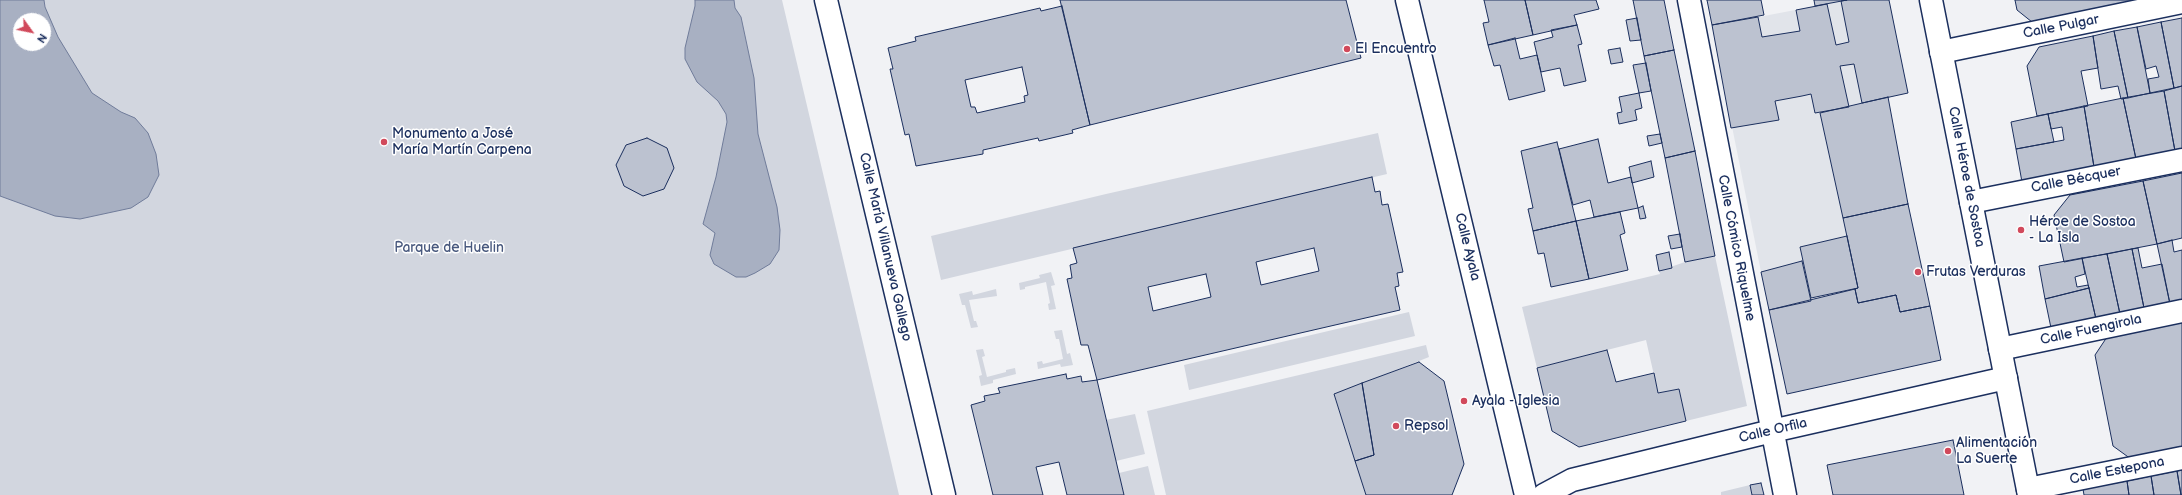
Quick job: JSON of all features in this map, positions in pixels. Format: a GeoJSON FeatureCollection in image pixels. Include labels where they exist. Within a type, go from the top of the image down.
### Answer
{"type":"FeatureCollection","features":[{"type":"Feature","properties":{"kind":"street","name":"Calle María Villanueva Gallego"},"geometry":{"type":"LineString","coordinates":[[826,0],[944,495]]}},
{"type":"Feature","properties":{"kind":"street","name":"Calle Ayala"},"geometry":{"type":"LineString","coordinates":[[1407,0],[1526,495]]}},
{"type":"Feature","properties":{"kind":"street","name":"Calle Cómico Riquelme"},"geometry":{"type":"LineString","coordinates":[[1689,0],[1785,495]]}},
{"type":"Feature","properties":{"kind":"street","name":"Calle Héroe de Sostoa"},"geometry":{"type":"LineString","coordinates":[[1931,0],[2028,492]]}},
{"type":"Feature","properties":{"kind":"street","name":"Calle Pulgar"},"geometry":{"type":"LineString","coordinates":[[1941,52],[2182,2]]}},
{"type":"Feature","properties":{"kind":"street","name":"Calle Bécquer"},"geometry":{"type":"LineString","coordinates":[[1971,202],[2182,160]]}},
{"type":"Feature","properties":{"kind":"street","name":"Calle Fuengirola"},"geometry":{"type":"LineString","coordinates":[[2000,350],[2182,311]]}},
{"type":"Feature","properties":{"kind":"street","name":"Calle Orfila"},"geometry":{"type":"LineString","coordinates":[[1544,495],[1572,480],[1772,431],[2006,378]]}},
{"type":"Feature","properties":{"kind":"street","name":"Calle Estepona"},"geometry":{"type":"LineString","coordinates":[[2028,492],[2182,458]]}},
{"type":"Feature","properties":{"kind":"shaded area"},"geometry":{"type":"Polygon","coordinates":[[[1847,0],[1889,0],[1908,93],[1820,113],[1847,236],[1800,247],[1802,261],[1761,272],[1712,26],[1847,0]]]}},
{"type":"Feature","properties":{"kind":"green space","name":"Parque de Huelin"},"geometry":{"type":"Polygon","coordinates":[[[0,0],[782,0],[899,495],[0,495],[0,0]]]}},
{"type":"Feature","properties":{"kind":"green space"},"geometry":{"type":"Polygon","coordinates":[[[1378,133],[1387,174],[941,280],[931,236],[1106,194],[1378,133]]]}},
{"type":"Feature","properties":{"kind":"green space"},"geometry":{"type":"Polygon","coordinates":[[[1715,256],[1747,406],[1686,421],[1679,389],[1658,393],[1646,340],[1537,368],[1522,307],[1660,274],[1659,271],[1685,262],[1715,256]]]}},
{"type":"Feature","properties":{"kind":"green space"},"geometry":{"type":"Polygon","coordinates":[[[1051,272],[1055,285],[1051,286],[1056,309],[1049,310],[1048,304],[1050,303],[1046,282],[1025,287],[1025,289],[1020,290],[1019,283],[1040,278],[1039,275],[1051,272]]]}},
{"type":"Feature","properties":{"kind":"green space"},"geometry":{"type":"Polygon","coordinates":[[[996,289],[997,296],[969,300],[974,321],[976,321],[978,327],[971,328],[965,305],[962,305],[959,294],[972,291],[973,295],[996,289]]]}},
{"type":"Feature","properties":{"kind":"green space"},"geometry":{"type":"Polygon","coordinates":[[[1409,312],[1415,336],[1189,390],[1184,365],[1409,312]]]}},
{"type":"Feature","properties":{"kind":"green space"},"geometry":{"type":"Polygon","coordinates":[[[1062,330],[1067,354],[1070,353],[1073,365],[1061,367],[1060,364],[1038,369],[1037,362],[1042,361],[1043,364],[1063,359],[1059,339],[1056,339],[1054,331],[1062,330]]]}},
{"type":"Feature","properties":{"kind":"green space"},"geometry":{"type":"Polygon","coordinates":[[[1426,345],[1429,357],[1334,395],[1366,495],[1166,495],[1147,411],[1426,345]]]}},
{"type":"Feature","properties":{"kind":"green space"},"geometry":{"type":"Polygon","coordinates":[[[983,349],[985,356],[982,357],[987,377],[1015,368],[1016,374],[993,380],[993,383],[981,386],[979,376],[982,375],[976,350],[983,349]]]}},
{"type":"Feature","properties":{"kind":"green space"},"geometry":{"type":"Polygon","coordinates":[[[1135,414],[1145,454],[1116,461],[1106,420],[1135,414]]]}},
{"type":"Feature","properties":{"kind":"green space"},"geometry":{"type":"Polygon","coordinates":[[[1148,466],[1155,495],[1124,495],[1119,473],[1148,466]]]}},
{"type":"Feature","properties":{"kind":"green space"},"geometry":{"type":"Polygon","coordinates":[[[1750,485],[1752,495],[1721,495],[1721,492],[1750,485]]]}},
{"type":"Feature","properties":{"kind":"water"},"geometry":{"type":"Polygon","coordinates":[[[0,0],[44,0],[47,12],[12,12],[12,52],[52,52],[52,23],[58,37],[92,93],[121,112],[135,118],[148,133],[156,154],[159,175],[148,197],[131,208],[80,219],[55,216],[0,196],[0,0]]]}},
{"type":"Feature","properties":{"kind":"water"},"geometry":{"type":"Polygon","coordinates":[[[695,0],[734,0],[735,8],[741,17],[754,78],[758,134],[777,207],[780,230],[779,250],[770,264],[746,277],[736,277],[714,264],[710,255],[715,233],[703,224],[716,177],[727,122],[726,114],[718,101],[697,82],[685,59],[685,48],[695,6],[695,0]]]}},
{"type":"Feature","properties":{"kind":"building"},"geometry":{"type":"Polygon","coordinates":[[[1060,0],[1346,0],[1361,58],[1090,125],[1060,0]]]}},
{"type":"Feature","properties":{"kind":"building"},"geometry":{"type":"Polygon","coordinates":[[[1484,0],[1525,0],[1533,35],[1488,45],[1483,23],[1489,22],[1484,0]]]}},
{"type":"Feature","properties":{"kind":"building"},"geometry":{"type":"Polygon","coordinates":[[[1525,0],[1596,0],[1599,9],[1574,15],[1577,25],[1533,35],[1525,0]]]}},
{"type":"Feature","properties":{"kind":"building"},"geometry":{"type":"Polygon","coordinates":[[[1633,0],[1664,0],[1674,50],[1644,56],[1633,0]]]}},
{"type":"Feature","properties":{"kind":"building"},"geometry":{"type":"Polygon","coordinates":[[[1707,0],[1761,0],[1764,15],[1712,25],[1707,0]]]}},
{"type":"Feature","properties":{"kind":"building"},"geometry":{"type":"Polygon","coordinates":[[[1814,0],[1847,0],[1815,6],[1814,0]]]}},
{"type":"Feature","properties":{"kind":"building"},"geometry":{"type":"Polygon","coordinates":[[[1889,0],[1908,93],[1862,103],[1854,64],[1840,66],[1849,107],[1815,113],[1811,94],[1775,101],[1779,120],[1731,128],[1712,25],[1758,17],[1762,37],[1800,31],[1796,10],[1827,4],[1836,45],[1849,42],[1841,1],[1889,0]]]}},
{"type":"Feature","properties":{"kind":"building"},"geometry":{"type":"Polygon","coordinates":[[[2015,0],[2141,0],[2032,22],[2017,10],[2015,0]]]}},
{"type":"Feature","properties":{"kind":"building"},"geometry":{"type":"Polygon","coordinates":[[[1062,6],[1090,125],[1072,130],[1073,133],[1039,141],[1038,138],[983,150],[983,154],[916,166],[909,134],[905,135],[890,69],[893,69],[888,48],[916,41],[915,37],[1040,8],[1041,11],[1062,6]],[[1022,67],[965,80],[971,107],[975,107],[977,113],[1025,102],[1024,96],[1028,95],[1022,67]]]}},
{"type":"Feature","properties":{"kind":"building"},"geometry":{"type":"Polygon","coordinates":[[[1637,18],[1641,40],[1630,41],[1626,20],[1637,18]]]}},
{"type":"Feature","properties":{"kind":"building"},"geometry":{"type":"Polygon","coordinates":[[[2182,18],[2182,86],[2174,88],[2161,22],[2182,18]]]}},
{"type":"Feature","properties":{"kind":"building"},"geometry":{"type":"Polygon","coordinates":[[[2161,22],[2174,88],[2150,93],[2148,79],[2159,77],[2156,66],[2146,69],[2137,27],[2161,22]]]}},
{"type":"Feature","properties":{"kind":"building"},"geometry":{"type":"Polygon","coordinates":[[[1577,25],[1582,44],[1578,45],[1586,81],[1564,86],[1560,68],[1541,72],[1534,42],[1553,37],[1551,30],[1577,25]]]}},
{"type":"Feature","properties":{"kind":"building"},"geometry":{"type":"Polygon","coordinates":[[[2137,27],[2150,93],[2128,98],[2114,31],[2137,27]]]}},
{"type":"Feature","properties":{"kind":"building"},"geometry":{"type":"Polygon","coordinates":[[[2114,31],[2128,98],[2121,99],[2118,86],[2101,89],[2093,36],[2114,31]]]}},
{"type":"Feature","properties":{"kind":"building"},"geometry":{"type":"Polygon","coordinates":[[[2093,36],[2098,68],[2081,71],[2088,106],[2037,116],[2027,66],[2039,47],[2093,36]]]}},
{"type":"Feature","properties":{"kind":"building"},"geometry":{"type":"Polygon","coordinates":[[[1515,38],[1520,59],[1537,55],[1545,91],[1509,100],[1500,65],[1494,66],[1488,45],[1515,38]]]}},
{"type":"Feature","properties":{"kind":"building"},"geometry":{"type":"Polygon","coordinates":[[[1620,48],[1623,62],[1611,64],[1608,50],[1620,48]]]}},
{"type":"Feature","properties":{"kind":"building"},"geometry":{"type":"Polygon","coordinates":[[[1674,50],[1695,151],[1665,158],[1644,56],[1674,50]]]}},
{"type":"Feature","properties":{"kind":"building"},"geometry":{"type":"Polygon","coordinates":[[[1646,63],[1651,91],[1639,93],[1633,65],[1646,63]]]}},
{"type":"Feature","properties":{"kind":"building"},"geometry":{"type":"Polygon","coordinates":[[[2182,86],[2182,150],[2175,151],[2164,91],[2182,86]]]}},
{"type":"Feature","properties":{"kind":"building"},"geometry":{"type":"Polygon","coordinates":[[[2164,91],[2175,151],[2136,159],[2123,98],[2164,91]]]}},
{"type":"Feature","properties":{"kind":"building"},"geometry":{"type":"Polygon","coordinates":[[[1639,93],[1642,108],[1635,110],[1637,120],[1619,124],[1617,113],[1622,112],[1619,97],[1639,93]]]}},
{"type":"Feature","properties":{"kind":"building"},"geometry":{"type":"Polygon","coordinates":[[[1888,97],[1908,204],[1843,218],[1820,113],[1888,97]]]}},
{"type":"Feature","properties":{"kind":"building"},"geometry":{"type":"Polygon","coordinates":[[[2123,98],[2136,159],[2094,167],[2084,106],[2123,98]]]}},
{"type":"Feature","properties":{"kind":"building"},"geometry":{"type":"Polygon","coordinates":[[[2084,106],[2094,167],[2022,182],[2016,149],[2064,140],[2062,127],[2051,129],[2048,114],[2084,106]]]}},
{"type":"Feature","properties":{"kind":"building"},"geometry":{"type":"Polygon","coordinates":[[[2048,114],[2054,142],[2016,149],[2011,122],[2048,114]]]}},
{"type":"Feature","properties":{"kind":"building"},"geometry":{"type":"Polygon","coordinates":[[[1660,134],[1662,143],[1649,146],[1647,136],[1660,134]]]}},
{"type":"Feature","properties":{"kind":"building"},"geometry":{"type":"Polygon","coordinates":[[[647,138],[667,148],[674,168],[664,189],[643,196],[624,186],[616,165],[626,145],[647,138]]]}},
{"type":"Feature","properties":{"kind":"building"},"geometry":{"type":"Polygon","coordinates":[[[1598,139],[1608,183],[1631,177],[1638,208],[1594,217],[1590,200],[1573,205],[1559,149],[1598,139]]]}},
{"type":"Feature","properties":{"kind":"building"},"geometry":{"type":"Polygon","coordinates":[[[1557,142],[1576,221],[1533,231],[1528,209],[1533,208],[1521,151],[1557,142]]]}},
{"type":"Feature","properties":{"kind":"building"},"geometry":{"type":"Polygon","coordinates":[[[1695,151],[1715,256],[1685,262],[1665,158],[1695,151]]]}},
{"type":"Feature","properties":{"kind":"building"},"geometry":{"type":"Polygon","coordinates":[[[1651,161],[1654,177],[1632,183],[1629,167],[1651,161]]]}},
{"type":"Feature","properties":{"kind":"building"},"geometry":{"type":"Polygon","coordinates":[[[2182,173],[2182,238],[2157,244],[2143,181],[2182,173]]]}},
{"type":"Feature","properties":{"kind":"building"},"geometry":{"type":"Polygon","coordinates":[[[1372,177],[1375,192],[1380,191],[1382,205],[1388,204],[1403,272],[1397,273],[1399,286],[1395,287],[1400,310],[1097,380],[1088,345],[1081,345],[1067,279],[1072,278],[1070,265],[1077,263],[1073,248],[1372,177]],[[1314,248],[1256,262],[1261,285],[1319,271],[1314,248]],[[1206,274],[1148,287],[1153,311],[1211,297],[1206,274]]]}},
{"type":"Feature","properties":{"kind":"building"},"geometry":{"type":"Polygon","coordinates":[[[2143,181],[2157,244],[2064,262],[2054,215],[2070,195],[2143,181]]]}},
{"type":"Feature","properties":{"kind":"building"},"geometry":{"type":"Polygon","coordinates":[[[1908,204],[1930,306],[1900,312],[1896,295],[1858,303],[1855,289],[1858,288],[1843,218],[1908,204]]]}},
{"type":"Feature","properties":{"kind":"building"},"geometry":{"type":"Polygon","coordinates":[[[1643,206],[1646,218],[1640,219],[1638,208],[1643,206]]]}},
{"type":"Feature","properties":{"kind":"building"},"geometry":{"type":"Polygon","coordinates":[[[1620,212],[1625,233],[1620,235],[1628,270],[1589,279],[1576,221],[1620,212]]]}},
{"type":"Feature","properties":{"kind":"building"},"geometry":{"type":"Polygon","coordinates":[[[1576,221],[1589,279],[1551,287],[1544,253],[1538,254],[1533,231],[1576,221]]]}},
{"type":"Feature","properties":{"kind":"building"},"geometry":{"type":"Polygon","coordinates":[[[1680,234],[1682,247],[1671,249],[1668,236],[1680,234]]]}},
{"type":"Feature","properties":{"kind":"building"},"geometry":{"type":"Polygon","coordinates":[[[1847,236],[1858,288],[1811,298],[1800,247],[1847,236]]]}},
{"type":"Feature","properties":{"kind":"building"},"geometry":{"type":"Polygon","coordinates":[[[2172,240],[2174,252],[2182,250],[2182,301],[2170,304],[2157,244],[2172,240]]]}},
{"type":"Feature","properties":{"kind":"building"},"geometry":{"type":"Polygon","coordinates":[[[2138,248],[2142,268],[2162,264],[2170,304],[2144,308],[2132,249],[2138,248]]]}},
{"type":"Feature","properties":{"kind":"building"},"geometry":{"type":"Polygon","coordinates":[[[2132,249],[2144,308],[2120,314],[2107,254],[2132,249]]]}},
{"type":"Feature","properties":{"kind":"building"},"geometry":{"type":"Polygon","coordinates":[[[1669,252],[1672,268],[1659,271],[1656,255],[1669,252]]]}},
{"type":"Feature","properties":{"kind":"building"},"geometry":{"type":"Polygon","coordinates":[[[2107,254],[2120,314],[2096,319],[2082,258],[2107,254]]]}},
{"type":"Feature","properties":{"kind":"building"},"geometry":{"type":"Polygon","coordinates":[[[2082,258],[2085,274],[2075,277],[2077,287],[2088,285],[2089,288],[2045,299],[2039,266],[2082,258]]]}},
{"type":"Feature","properties":{"kind":"building"},"geometry":{"type":"Polygon","coordinates":[[[1802,261],[1811,301],[1769,310],[1761,272],[1802,261]]]}},
{"type":"Feature","properties":{"kind":"building"},"geometry":{"type":"Polygon","coordinates":[[[2089,288],[2096,319],[2051,328],[2045,299],[2089,288]]]}},
{"type":"Feature","properties":{"kind":"building"},"geometry":{"type":"Polygon","coordinates":[[[1855,289],[1858,303],[1896,295],[1900,312],[1930,306],[1941,360],[1787,394],[1769,310],[1855,289]]]}},
{"type":"Feature","properties":{"kind":"building"},"geometry":{"type":"Polygon","coordinates":[[[2182,322],[2182,449],[2131,459],[2113,446],[2095,355],[2107,337],[2182,322]]]}},
{"type":"Feature","properties":{"kind":"building"},"geometry":{"type":"Polygon","coordinates":[[[1607,350],[1616,382],[1654,373],[1658,393],[1679,389],[1686,421],[1579,447],[1552,431],[1537,368],[1607,350]]]}},
{"type":"Feature","properties":{"kind":"building"},"geometry":{"type":"Polygon","coordinates":[[[1419,362],[1444,381],[1464,464],[1452,495],[1366,495],[1355,461],[1374,455],[1362,383],[1419,362]]]}},
{"type":"Feature","properties":{"kind":"building"},"geometry":{"type":"Polygon","coordinates":[[[1066,374],[1067,379],[1081,376],[1082,382],[1097,380],[1124,495],[1067,495],[1059,462],[1036,467],[1043,495],[993,495],[971,405],[985,401],[984,396],[1000,393],[998,388],[1066,374]]]}},
{"type":"Feature","properties":{"kind":"building"},"geometry":{"type":"Polygon","coordinates":[[[1362,383],[1374,455],[1355,461],[1334,394],[1362,383]]]}},
{"type":"Feature","properties":{"kind":"building"},"geometry":{"type":"Polygon","coordinates":[[[1953,440],[1964,495],[1833,495],[1827,465],[1953,440]]]}},
{"type":"Feature","properties":{"kind":"building"},"geometry":{"type":"Polygon","coordinates":[[[2182,470],[2182,495],[2181,495],[2177,471],[2182,470]]]}},
{"type":"Feature","properties":{"kind":"building"},"geometry":{"type":"Polygon","coordinates":[[[2177,471],[2181,495],[2154,495],[2151,476],[2177,471]]]}},
{"type":"Feature","properties":{"kind":"building"},"geometry":{"type":"Polygon","coordinates":[[[2151,476],[2154,495],[2129,495],[2127,481],[2151,476]]]}},
{"type":"Feature","properties":{"kind":"building"},"geometry":{"type":"Polygon","coordinates":[[[2127,481],[2129,495],[2084,495],[2083,489],[2127,481]]]}},
{"type":"Feature","properties":{"kind":"building"},"geometry":{"type":"Polygon","coordinates":[[[1761,483],[1764,495],[1752,495],[1750,485],[1761,483]]]}},
{"type":"Feature","properties":{"kind":"place","name":"El Encuentro"},"geometry":{"type":"Point","coordinates":[1347,49]}},
{"type":"Feature","properties":{"kind":"place","name":"Monumento a José María Martín Carpena"},"geometry":{"type":"Point","coordinates":[384,142]}},
{"type":"Feature","properties":{"kind":"place","name":"Héroe de Sostoa - La Isla"},"geometry":{"type":"Point","coordinates":[2021,230]}},
{"type":"Feature","properties":{"kind":"place","name":"Frutas Verduras"},"geometry":{"type":"Point","coordinates":[1918,272]}},
{"type":"Feature","properties":{"kind":"place","name":"Ayala - Iglesia"},"geometry":{"type":"Point","coordinates":[1464,401]}},
{"type":"Feature","properties":{"kind":"place","name":"Repsol"},"geometry":{"type":"Point","coordinates":[1396,426]}},
{"type":"Feature","properties":{"kind":"place","name":"Alimentación La Suerte"},"geometry":{"type":"Point","coordinates":[1948,451]}}]}
